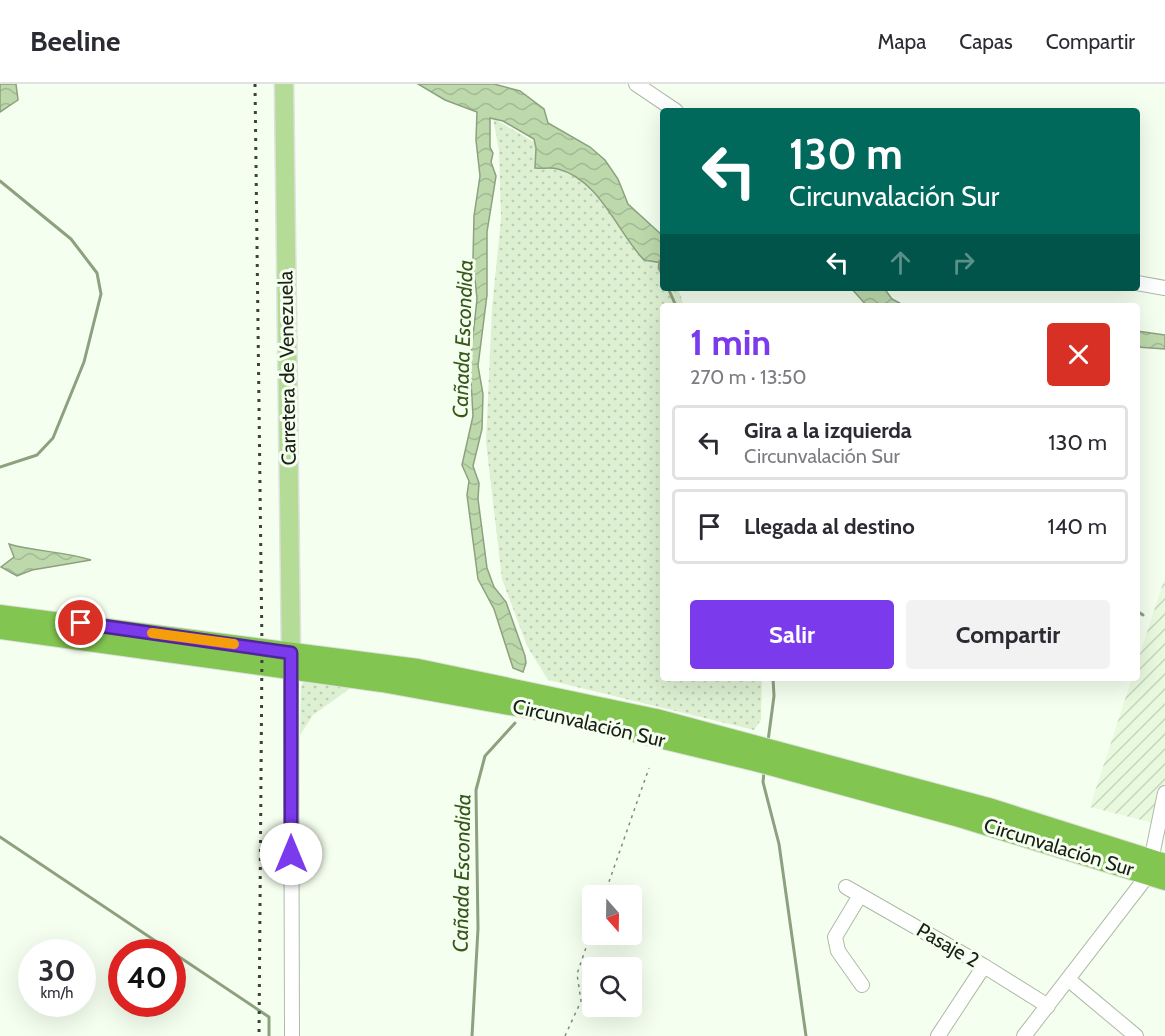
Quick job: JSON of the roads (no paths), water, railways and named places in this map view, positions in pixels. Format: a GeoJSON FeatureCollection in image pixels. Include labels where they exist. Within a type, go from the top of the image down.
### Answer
{"type":"FeatureCollection","features":[{"type":"Feature","properties":{"kind":"highway","name":"Circunvalación Sur"},"geometry":{"type":"LineString","coordinates":[[0,615],[291,661],[382,682],[560,714],[765,755],[992,809],[1158,870]]}},
{"type":"Feature","properties":{"kind":"highway","name":"Circunvalación Sur"},"geometry":{"type":"LineString","coordinates":[[0,629],[291,661]]}},
{"type":"Feature","properties":{"kind":"main road","name":"Carretera de Venezuela"},"geometry":{"type":"LineString","coordinates":[[284,84],[291,661]]}},
{"type":"Feature","properties":{"kind":"street"},"geometry":{"type":"LineString","coordinates":[[636,84],[672,108]]}},
{"type":"Feature","properties":{"kind":"street"},"geometry":{"type":"LineString","coordinates":[[1140,284],[1165,288]]}},
{"type":"Feature","properties":{"kind":"street"},"geometry":{"type":"LineString","coordinates":[[291,661],[292,1036]]}},
{"type":"Feature","properties":{"kind":"street"},"geometry":{"type":"LineString","coordinates":[[1024,1036],[1158,870],[1153,844],[1165,793]]}},
{"type":"Feature","properties":{"kind":"street","name":"Pasaje 2"},"geometry":{"type":"LineString","coordinates":[[846,887],[859,897],[984,966],[1048,1006]]}},
{"type":"Feature","properties":{"kind":"street"},"geometry":{"type":"LineString","coordinates":[[859,897],[835,937],[838,951],[862,985]]}},
{"type":"Feature","properties":{"kind":"street"},"geometry":{"type":"LineString","coordinates":[[938,1036],[984,966]]}},
{"type":"Feature","properties":{"kind":"street"},"geometry":{"type":"LineString","coordinates":[[1069,980],[1136,1036]]}},
{"type":"Feature","properties":{"kind":"water"},"geometry":{"type":"Polygon","coordinates":[[[0,84],[16,84],[18,100],[0,112],[0,84]]]}},
{"type":"Feature","properties":{"kind":"water"},"geometry":{"type":"Polygon","coordinates":[[[418,84],[494,84],[520,91],[544,109],[548,123],[590,147],[605,160],[618,179],[628,204],[660,233],[660,263],[644,260],[607,208],[585,184],[558,169],[535,168],[534,139],[503,121],[490,118],[490,147],[493,153],[491,162],[496,176],[487,232],[487,295],[478,366],[483,394],[482,429],[473,466],[479,483],[478,499],[487,568],[494,587],[506,602],[525,656],[526,663],[523,672],[513,668],[494,609],[478,579],[467,495],[469,481],[462,465],[473,416],[470,363],[477,299],[473,259],[474,216],[480,176],[476,140],[477,112],[445,100],[418,84]]]}},
{"type":"Feature","properties":{"kind":"water"},"geometry":{"type":"Polygon","coordinates":[[[854,291],[886,291],[892,299],[899,303],[864,303],[854,291]]]}},
{"type":"Feature","properties":{"kind":"water"},"geometry":{"type":"Polygon","coordinates":[[[1140,331],[1165,335],[1165,349],[1140,347],[1140,331]]]}},
{"type":"Feature","properties":{"kind":"water"},"geometry":{"type":"Polygon","coordinates":[[[9,544],[91,560],[32,570],[17,576],[1,567],[14,557],[9,544]]]}},
{"type":"Feature","properties":{"kind":"waterway"},"geometry":{"type":"LineString","coordinates":[[0,181],[71,239],[97,273],[101,294],[84,362],[53,438],[37,455],[0,467]]}},
{"type":"Feature","properties":{"kind":"waterway"},"geometry":{"type":"LineString","coordinates":[[660,261],[660,270]]}},
{"type":"Feature","properties":{"kind":"waterway"},"geometry":{"type":"LineString","coordinates":[[669,291],[675,303]]}},
{"type":"Feature","properties":{"kind":"waterway"},"geometry":{"type":"LineString","coordinates":[[768,741],[774,696],[773,681]]}},
{"type":"Feature","properties":{"kind":"waterway","name":"Cañada Escondida"},"geometry":{"type":"LineString","coordinates":[[472,1036],[478,929],[476,790],[485,756],[515,723]]}},
{"type":"Feature","properties":{"kind":"waterway"},"geometry":{"type":"LineString","coordinates":[[764,772],[763,782],[779,844],[806,1036]]}},
{"type":"Feature","properties":{"kind":"waterway"},"geometry":{"type":"LineString","coordinates":[[0,837],[269,1017],[269,1036]]}},
{"type":"Feature","properties":{"kind":"railway"},"geometry":{"type":"LineString","coordinates":[[255,84],[262,648],[259,1036]]}}]}
